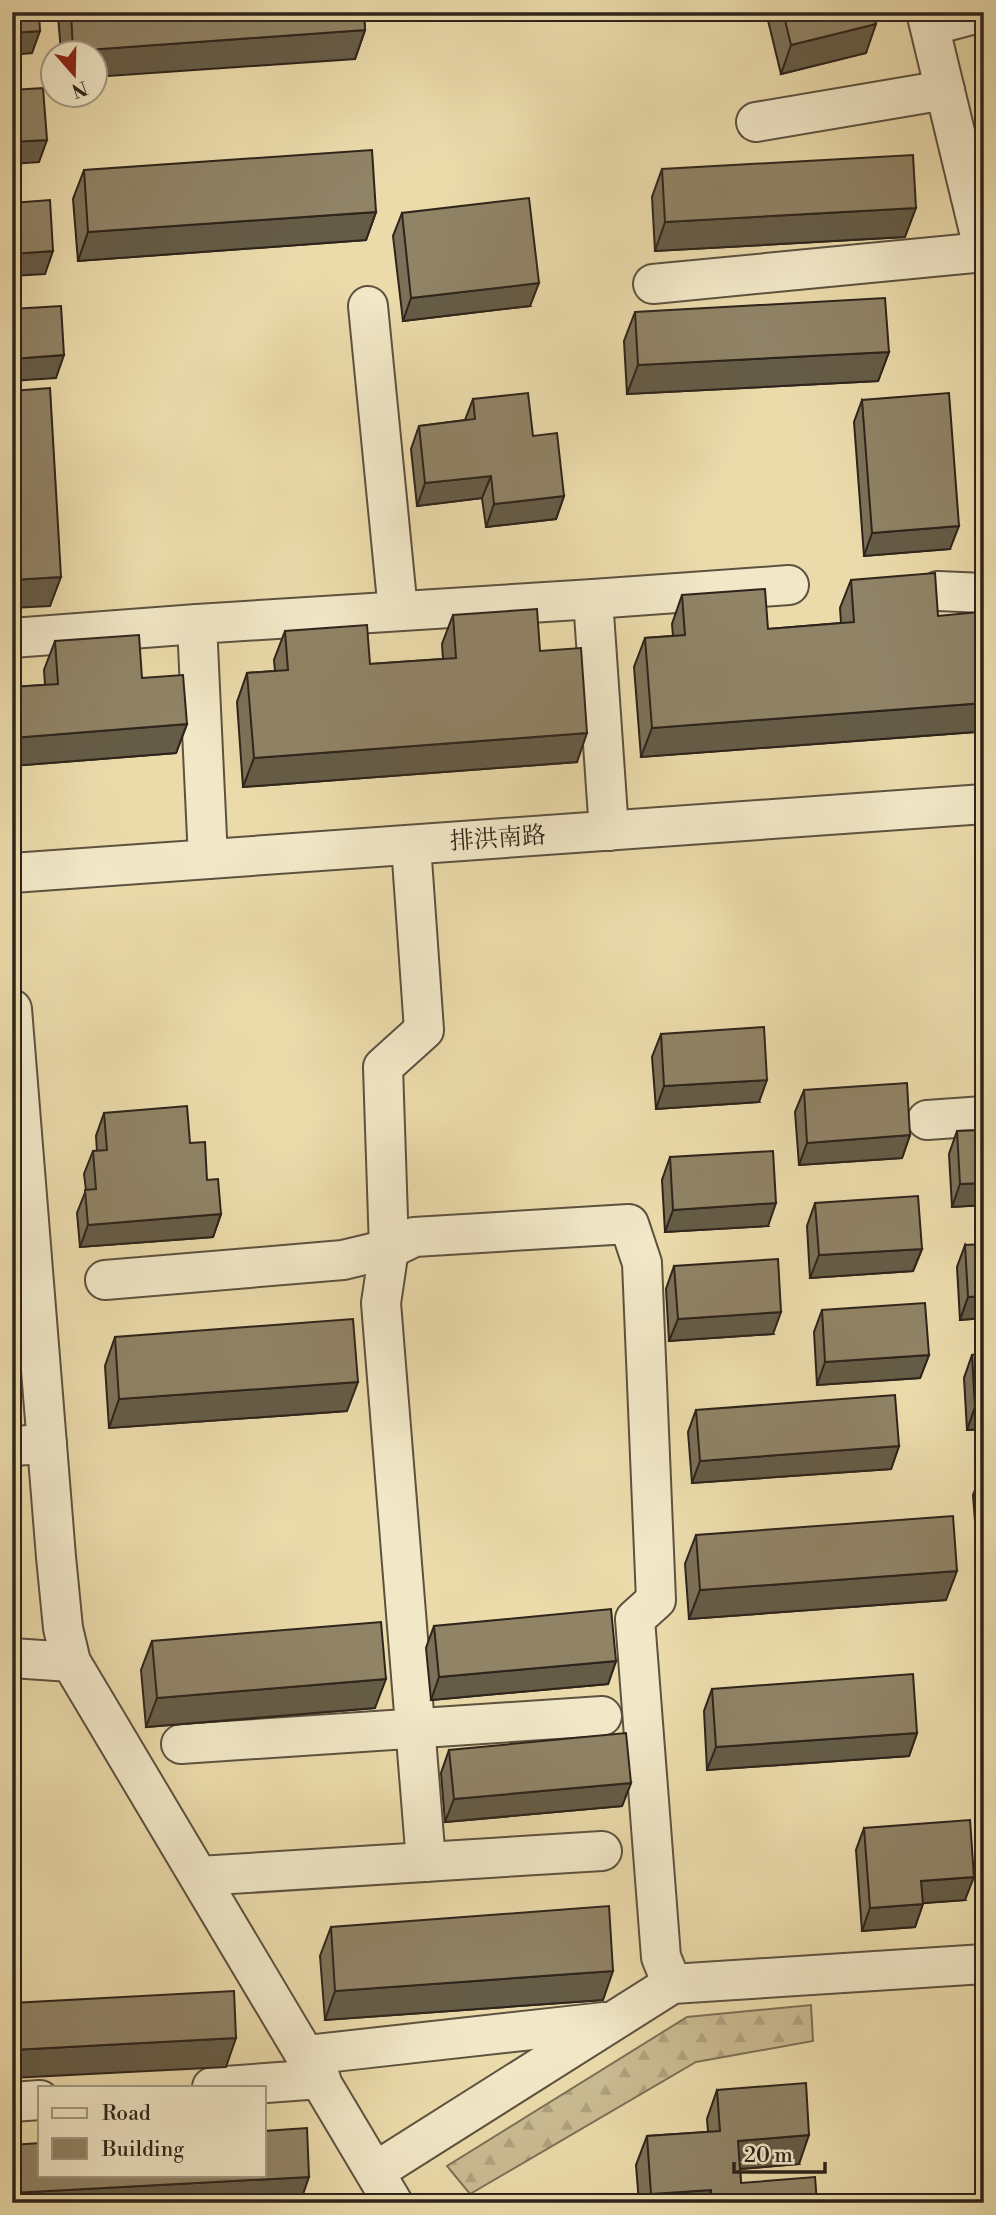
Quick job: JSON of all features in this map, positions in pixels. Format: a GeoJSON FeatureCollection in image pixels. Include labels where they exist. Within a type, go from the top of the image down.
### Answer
{"type":"FeatureCollection","features":[{"type":"Feature","properties":{"kind":"street"},"geometry":{"type":"LineString","coordinates":[[653,284],[984,252],[977,198],[945,90],[928,19],[983,12]]}},
{"type":"Feature","properties":{"kind":"street"},"geometry":{"type":"LineString","coordinates":[[756,122],[945,90]]}},
{"type":"Feature","properties":{"kind":"street"},"geometry":{"type":"LineString","coordinates":[[368,306],[398,611]]}},
{"type":"Feature","properties":{"kind":"street"},"geometry":{"type":"LineString","coordinates":[[12,638],[789,586]]}},
{"type":"Feature","properties":{"kind":"street"},"geometry":{"type":"LineString","coordinates":[[938,591],[984,593]]}},
{"type":"Feature","properties":{"kind":"street"},"geometry":{"type":"LineString","coordinates":[[593,599],[609,831]]}},
{"type":"Feature","properties":{"kind":"street"},"geometry":{"type":"LineString","coordinates":[[197,624],[208,859]]}},
{"type":"Feature","properties":{"kind":"street","name":"排洪南路"},"geometry":{"type":"LineString","coordinates":[[12,873],[984,804]]}},
{"type":"Feature","properties":{"kind":"street"},"geometry":{"type":"LineString","coordinates":[[411,845],[424,1030],[383,1068],[389,1249],[381,1303],[425,1862]]}},
{"type":"Feature","properties":{"kind":"street"},"geometry":{"type":"LineString","coordinates":[[12,1009],[30,1445],[71,1662],[385,2187],[613,2021],[672,1984],[984,1964]]}},
{"type":"Feature","properties":{"kind":"street"},"geometry":{"type":"LineString","coordinates":[[926,1120],[984,1116]]}},
{"type":"Feature","properties":{"kind":"street"},"geometry":{"type":"LineString","coordinates":[[105,1280],[343,1260],[389,1249],[414,1237],[629,1224],[642,1264],[656,1600],[635,1619],[661,1957],[672,1984]]}},
{"type":"Feature","properties":{"kind":"street"},"geometry":{"type":"LineString","coordinates":[[12,1658],[71,1662]]}},
{"type":"Feature","properties":{"kind":"street"},"geometry":{"type":"LineString","coordinates":[[181,1744],[602,1716]]}},
{"type":"Feature","properties":{"kind":"street"},"geometry":{"type":"LineString","coordinates":[[199,1876],[602,1851]]}},
{"type":"Feature","properties":{"kind":"street"},"geometry":{"type":"LineString","coordinates":[[217,2086],[314,2067],[613,2021]]}},
{"type":"Feature","properties":{"kind":"street"},"geometry":{"type":"LineString","coordinates":[[12,2102],[38,2100]]}},
{"type":"Feature","properties":{"kind":"green space"},"geometry":{"type":"Polygon","coordinates":[[[811,2005],[813,2041],[696,2062],[470,2194],[447,2166],[687,2017],[811,2005]]]}},
{"type":"Feature","properties":{"kind":"building"},"geometry":{"type":"Polygon","coordinates":[[[12,12],[39,12],[40,31],[12,33],[12,12]]]}},
{"type":"Feature","properties":{"kind":"building"},"geometry":{"type":"Polygon","coordinates":[[[71,12],[364,12],[365,30],[108,48],[108,38],[72,38],[71,12]]]}},
{"type":"Feature","properties":{"kind":"building"},"geometry":{"type":"Polygon","coordinates":[[[783,12],[873,12],[876,24],[791,45],[783,12]]]}},
{"type":"Feature","properties":{"kind":"building"},"geometry":{"type":"Polygon","coordinates":[[[38,88],[38,108],[45,108],[47,140],[12,142],[12,90],[38,88]]]}},
{"type":"Feature","properties":{"kind":"building"},"geometry":{"type":"Polygon","coordinates":[[[372,150],[376,212],[88,232],[84,170],[372,150]]]}},
{"type":"Feature","properties":{"kind":"building"},"geometry":{"type":"Polygon","coordinates":[[[913,155],[916,208],[665,222],[662,169],[913,155]]]}},
{"type":"Feature","properties":{"kind":"building"},"geometry":{"type":"Polygon","coordinates":[[[529,198],[539,283],[411,298],[402,213],[529,198]]]}},
{"type":"Feature","properties":{"kind":"building"},"geometry":{"type":"Polygon","coordinates":[[[50,200],[53,251],[12,254],[12,203],[50,200]]]}},
{"type":"Feature","properties":{"kind":"building"},"geometry":{"type":"Polygon","coordinates":[[[885,298],[889,352],[638,365],[635,312],[885,298]]]}},
{"type":"Feature","properties":{"kind":"building"},"geometry":{"type":"Polygon","coordinates":[[[61,306],[64,355],[12,359],[12,309],[61,306]]]}},
{"type":"Feature","properties":{"kind":"building"},"geometry":{"type":"Polygon","coordinates":[[[50,388],[61,577],[12,580],[12,391],[50,388]]]}},
{"type":"Feature","properties":{"kind":"building"},"geometry":{"type":"Polygon","coordinates":[[[528,393],[533,436],[557,433],[564,496],[494,504],[491,476],[425,483],[419,426],[475,419],[473,399],[528,393]]]}},
{"type":"Feature","properties":{"kind":"building"},"geometry":{"type":"Polygon","coordinates":[[[949,393],[959,526],[872,533],[862,400],[949,393]]]}},
{"type":"Feature","properties":{"kind":"building"},"geometry":{"type":"Polygon","coordinates":[[[935,573],[938,616],[979,612],[984,703],[652,728],[645,638],[685,635],[682,595],[765,589],[768,629],[854,622],[851,580],[935,573]]]}},
{"type":"Feature","properties":{"kind":"building"},"geometry":{"type":"Polygon","coordinates":[[[537,609],[540,651],[581,648],[587,733],[254,758],[247,673],[288,670],[285,631],[367,625],[370,664],[456,658],[453,615],[537,609]]]}},
{"type":"Feature","properties":{"kind":"building"},"geometry":{"type":"Polygon","coordinates":[[[139,635],[142,678],[183,675],[187,724],[12,738],[12,687],[58,684],[55,641],[139,635]]]}},
{"type":"Feature","properties":{"kind":"building"},"geometry":{"type":"Polygon","coordinates":[[[764,1027],[767,1080],[664,1086],[661,1034],[764,1027]]]}},
{"type":"Feature","properties":{"kind":"building"},"geometry":{"type":"Polygon","coordinates":[[[907,1083],[910,1135],[807,1143],[804,1090],[907,1083]]]}},
{"type":"Feature","properties":{"kind":"building"},"geometry":{"type":"Polygon","coordinates":[[[187,1106],[190,1143],[205,1142],[207,1180],[218,1179],[221,1214],[88,1225],[85,1190],[96,1189],[93,1151],[107,1150],[104,1113],[187,1106]]]}},
{"type":"Feature","properties":{"kind":"building"},"geometry":{"type":"Polygon","coordinates":[[[984,1130],[984,1183],[960,1184],[957,1131],[984,1130]]]}},
{"type":"Feature","properties":{"kind":"building"},"geometry":{"type":"Polygon","coordinates":[[[773,1151],[776,1203],[673,1210],[670,1157],[773,1151]]]}},
{"type":"Feature","properties":{"kind":"building"},"geometry":{"type":"Polygon","coordinates":[[[918,1196],[922,1249],[819,1255],[815,1203],[918,1196]]]}},
{"type":"Feature","properties":{"kind":"building"},"geometry":{"type":"Polygon","coordinates":[[[984,1244],[984,1296],[968,1297],[965,1245],[984,1244]]]}},
{"type":"Feature","properties":{"kind":"building"},"geometry":{"type":"Polygon","coordinates":[[[778,1259],[781,1312],[678,1319],[674,1266],[778,1259]]]}},
{"type":"Feature","properties":{"kind":"building"},"geometry":{"type":"Polygon","coordinates":[[[925,1303],[929,1355],[825,1362],[822,1310],[925,1303]]]}},
{"type":"Feature","properties":{"kind":"building"},"geometry":{"type":"Polygon","coordinates":[[[353,1319],[358,1382],[119,1399],[115,1337],[353,1319]]]}},
{"type":"Feature","properties":{"kind":"building"},"geometry":{"type":"Polygon","coordinates":[[[984,1354],[984,1407],[975,1407],[972,1355],[984,1354]]]}},
{"type":"Feature","properties":{"kind":"building"},"geometry":{"type":"Polygon","coordinates":[[[895,1395],[899,1446],[700,1461],[696,1410],[895,1395]]]}},
{"type":"Feature","properties":{"kind":"building"},"geometry":{"type":"Polygon","coordinates":[[[984,1472],[984,1506],[982,1473],[984,1472]]]}},
{"type":"Feature","properties":{"kind":"building"},"geometry":{"type":"Polygon","coordinates":[[[953,1516],[957,1571],[700,1590],[696,1535],[953,1516]]]}},
{"type":"Feature","properties":{"kind":"building"},"geometry":{"type":"Polygon","coordinates":[[[12,1559],[16,1610],[12,1610],[12,1559]]]}},
{"type":"Feature","properties":{"kind":"building"},"geometry":{"type":"Polygon","coordinates":[[[611,1609],[616,1661],[439,1677],[434,1626],[611,1609]]]}},
{"type":"Feature","properties":{"kind":"building"},"geometry":{"type":"Polygon","coordinates":[[[381,1622],[386,1679],[157,1698],[152,1641],[381,1622]]]}},
{"type":"Feature","properties":{"kind":"building"},"geometry":{"type":"Polygon","coordinates":[[[913,1674],[917,1733],[716,1747],[712,1689],[913,1674]]]}},
{"type":"Feature","properties":{"kind":"building"},"geometry":{"type":"Polygon","coordinates":[[[626,1733],[631,1783],[454,1799],[449,1750],[626,1733]]]}},
{"type":"Feature","properties":{"kind":"building"},"geometry":{"type":"Polygon","coordinates":[[[970,1820],[974,1877],[921,1881],[923,1904],[870,1908],[864,1828],[970,1820]]]}},
{"type":"Feature","properties":{"kind":"building"},"geometry":{"type":"Polygon","coordinates":[[[609,1906],[613,1971],[335,1991],[331,1927],[609,1906]]]}},
{"type":"Feature","properties":{"kind":"building"},"geometry":{"type":"Polygon","coordinates":[[[234,1991],[236,2038],[12,2050],[12,2003],[234,1991]]]}},
{"type":"Feature","properties":{"kind":"building"},"geometry":{"type":"Polygon","coordinates":[[[806,2083],[809,2135],[738,2141],[741,2183],[815,2177],[817,2203],[712,2203],[711,2190],[651,2194],[647,2136],[720,2131],[717,2090],[806,2083]]]}},
{"type":"Feature","properties":{"kind":"building"},"geometry":{"type":"Polygon","coordinates":[[[307,2128],[309,2177],[12,2193],[12,2145],[38,2143],[38,2176],[266,2176],[266,2131],[307,2128]]]}}]}
